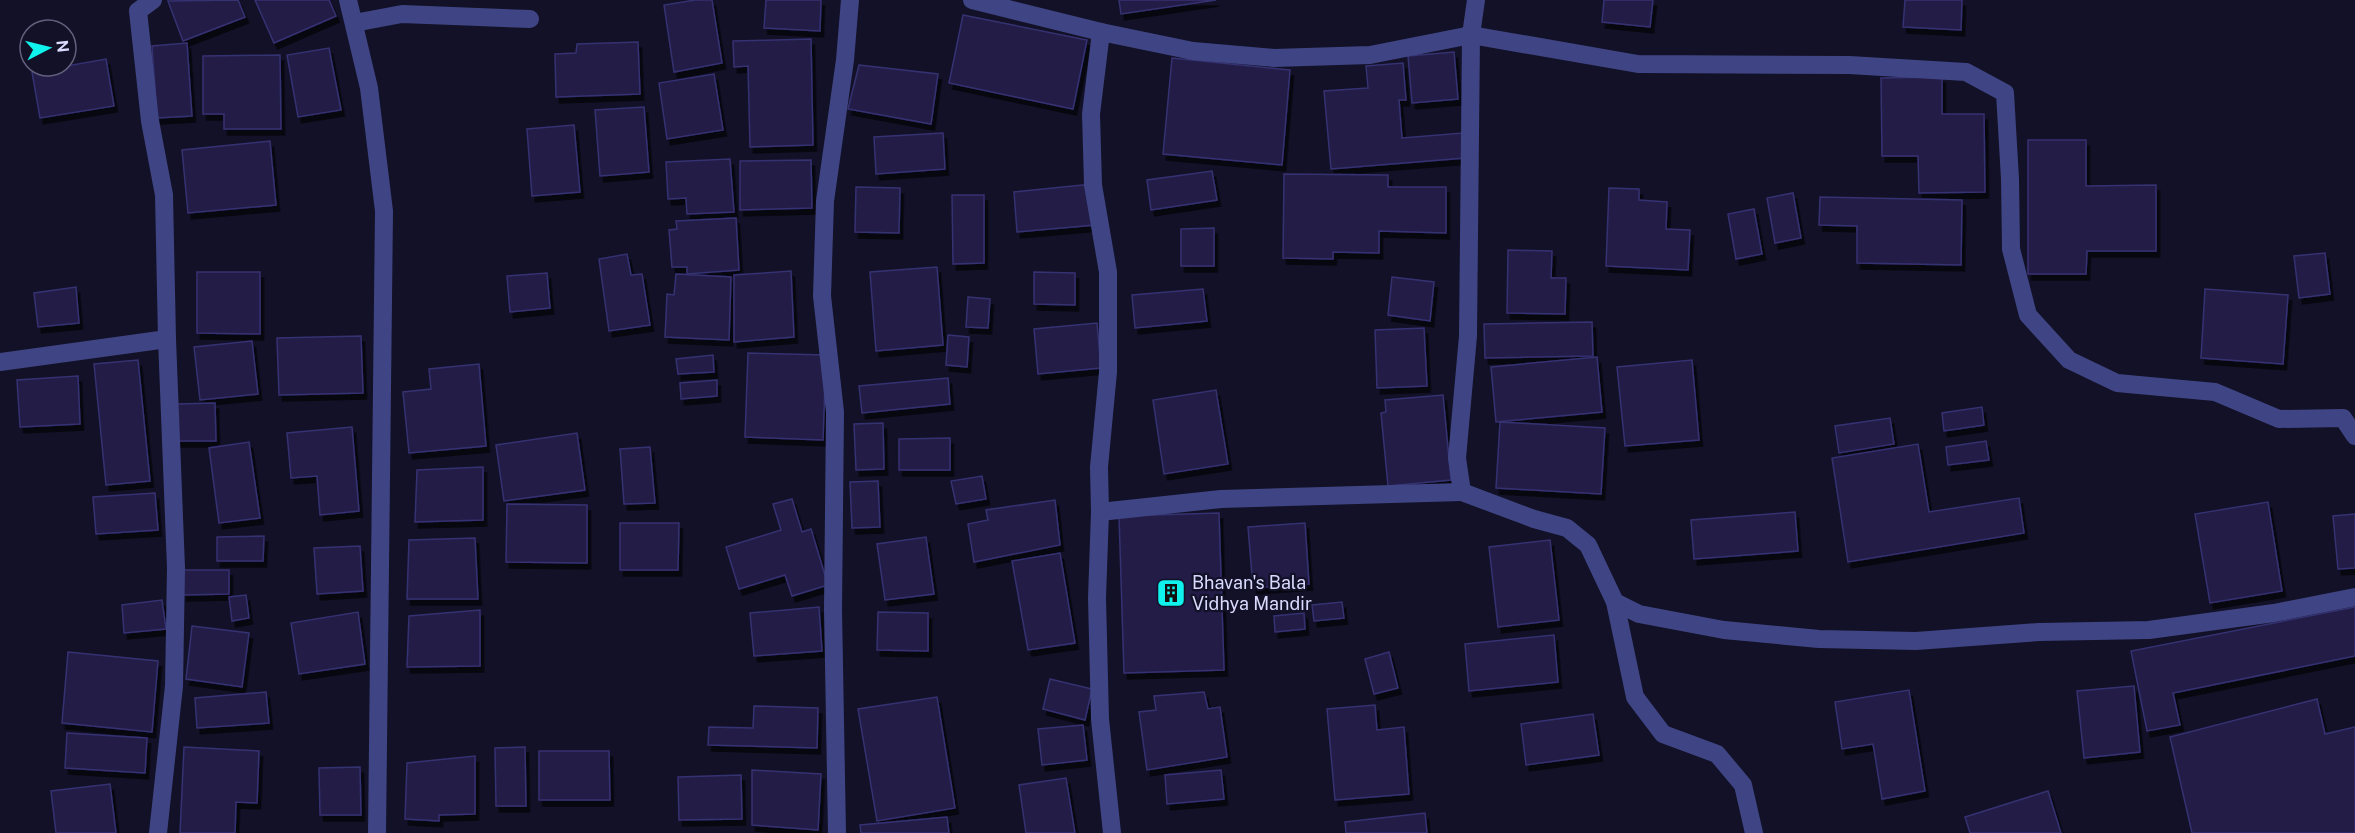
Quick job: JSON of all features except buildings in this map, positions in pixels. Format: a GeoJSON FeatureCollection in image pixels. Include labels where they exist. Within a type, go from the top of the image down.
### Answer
{"type":"FeatureCollection","features":[{"type":"Feature","properties":{"kind":"street"},"geometry":{"type":"LineString","coordinates":[[153,0],[138,11],[150,121],[164,195],[176,568],[174,686],[158,833]]}},
{"type":"Feature","properties":{"kind":"street"},"geometry":{"type":"LineString","coordinates":[[348,0],[369,88],[384,211],[377,833]]}},
{"type":"Feature","properties":{"kind":"street"},"geometry":{"type":"LineString","coordinates":[[837,833],[833,609],[835,412],[822,296],[825,201],[845,60],[850,0]]}},
{"type":"Feature","properties":{"kind":"street"},"geometry":{"type":"LineString","coordinates":[[972,0],[1101,32],[1192,51],[1274,58],[1370,56],[1471,35],[1638,64],[1850,65],[1966,72],[2005,93],[2011,249],[2028,315],[2069,360],[2117,384],[2215,392],[2279,419],[2343,418],[2355,436]]}},
{"type":"Feature","properties":{"kind":"street"},"geometry":{"type":"LineString","coordinates":[[1462,492],[1457,458],[1468,336],[1471,35],[1476,0]]}},
{"type":"Feature","properties":{"kind":"street"},"geometry":{"type":"LineString","coordinates":[[354,23],[402,14],[530,19]]}},
{"type":"Feature","properties":{"kind":"street"},"geometry":{"type":"LineString","coordinates":[[1101,32],[1091,114],[1093,185],[1108,272],[1108,372],[1099,468],[1097,598],[1100,719],[1112,833]]}},
{"type":"Feature","properties":{"kind":"street"},"geometry":{"type":"LineString","coordinates":[[0,362],[167,339]]}},
{"type":"Feature","properties":{"kind":"street"},"geometry":{"type":"LineString","coordinates":[[1100,512],[1221,499],[1462,492],[1534,519],[1567,528],[1588,545],[1615,602],[1635,697],[1663,734],[1717,754],[1743,785],[1754,833]]}},
{"type":"Feature","properties":{"kind":"street"},"geometry":{"type":"LineString","coordinates":[[1615,602],[1639,614],[1724,630],[1819,639],[1916,641],[2039,632],[2149,630],[2274,612],[2355,597]]}},
{"type":"Feature","properties":{"kind":"place","name":"Bhavan's Bala Vidhya Mandir"},"geometry":{"type":"Point","coordinates":[1171,593]}}]}
